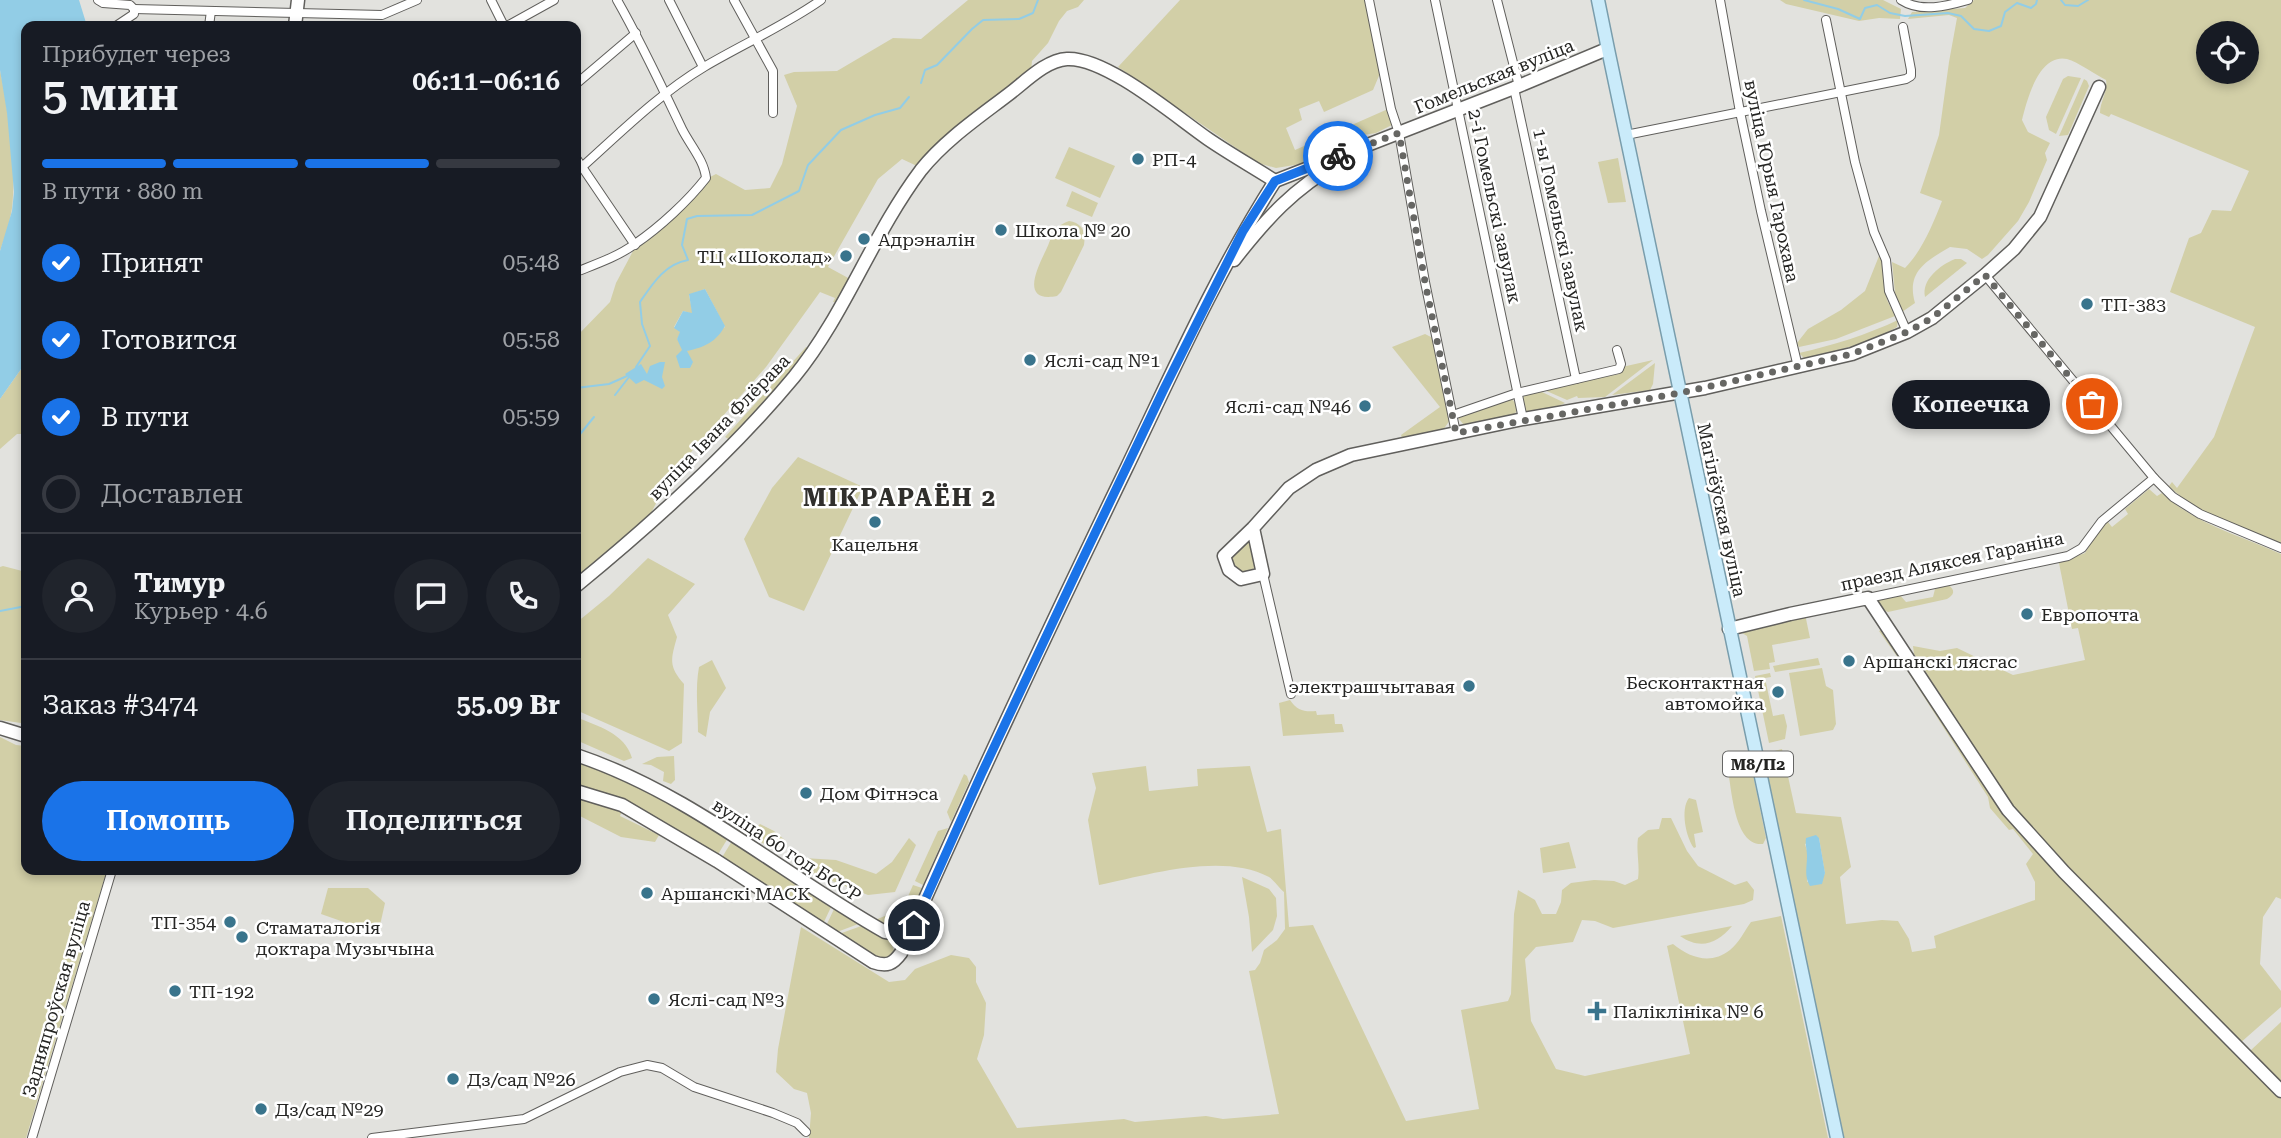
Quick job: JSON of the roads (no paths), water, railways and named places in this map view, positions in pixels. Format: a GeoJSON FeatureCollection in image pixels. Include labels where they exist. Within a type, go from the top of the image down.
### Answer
{"type":"FeatureCollection","features":[{"type":"Feature","properties":{"kind":"main road","name":"Магілёўская вуліца"},"geometry":{"type":"LineString","coordinates":[[1598,0],[1702,508],[1837,1138]]}},
{"type":"Feature","properties":{"kind":"street"},"geometry":{"type":"LineString","coordinates":[[98,0],[103,3],[130,5],[134,9],[383,15],[417,0]]}},
{"type":"Feature","properties":{"kind":"street"},"geometry":{"type":"LineString","coordinates":[[175,0],[180,11]]}},
{"type":"Feature","properties":{"kind":"street"},"geometry":{"type":"LineString","coordinates":[[491,0],[502,21]]}},
{"type":"Feature","properties":{"kind":"street"},"geometry":{"type":"LineString","coordinates":[[514,21],[554,0]]}},
{"type":"Feature","properties":{"kind":"street"},"geometry":{"type":"LineString","coordinates":[[581,270],[635,245],[706,178],[705,169],[617,0]]}},
{"type":"Feature","properties":{"kind":"street"},"geometry":{"type":"LineString","coordinates":[[670,0],[703,67]]}},
{"type":"Feature","properties":{"kind":"street"},"geometry":{"type":"LineString","coordinates":[[734,0],[773,71],[773,113]]}},
{"type":"Feature","properties":{"kind":"street"},"geometry":{"type":"LineString","coordinates":[[581,166],[666,93],[703,67],[793,19],[821,0]]}},
{"type":"Feature","properties":{"kind":"street"},"geometry":{"type":"LineString","coordinates":[[1368,0],[1391,109],[1399,133],[1425,282],[1456,433]]}},
{"type":"Feature","properties":{"kind":"street","name":"2-і Гомельскі завулак"},"geometry":{"type":"LineString","coordinates":[[1435,0],[1523,419]]}},
{"type":"Feature","properties":{"kind":"street","name":"1-ы Гомельскі завулак"},"geometry":{"type":"LineString","coordinates":[[1497,0],[1576,379]]}},
{"type":"Feature","properties":{"kind":"street","name":"вуліца Юрыя Гарохава"},"geometry":{"type":"LineString","coordinates":[[1720,0],[1761,212],[1798,367]]}},
{"type":"Feature","properties":{"kind":"street"},"geometry":{"type":"LineString","coordinates":[[1901,0],[1918,8],[1968,0]]}},
{"type":"Feature","properties":{"kind":"street"},"geometry":{"type":"LineString","coordinates":[[124,21],[134,14],[134,9]]}},
{"type":"Feature","properties":{"kind":"street"},"geometry":{"type":"LineString","coordinates":[[210,21],[211,11]]}},
{"type":"Feature","properties":{"kind":"street"},"geometry":{"type":"LineString","coordinates":[[1826,20],[1855,162],[1874,232],[1886,260],[1889,291],[1907,332]]}},
{"type":"Feature","properties":{"kind":"street"},"geometry":{"type":"LineString","coordinates":[[1626,135],[1906,79],[1911,76],[1903,27]]}},
{"type":"Feature","properties":{"kind":"street"},"geometry":{"type":"LineString","coordinates":[[581,80],[636,33]]}},
{"type":"Feature","properties":{"kind":"street","name":"Гомельская вуліца"},"geometry":{"type":"LineString","coordinates":[[1275,181],[1607,49]]}},
{"type":"Feature","properties":{"kind":"street","name":"вуліца Івана Флёрава"},"geometry":{"type":"LineString","coordinates":[[581,582],[672,502],[792,379],[815,350],[882,230],[924,167],[972,123],[1045,67],[1068,58],[1098,66],[1275,181]]}},
{"type":"Feature","properties":{"kind":"street"},"geometry":{"type":"LineString","coordinates":[[1263,574],[1241,579],[1233,575],[1225,564],[1224,556],[1289,488],[1316,470],[1351,455],[1523,419],[1680,393],[1798,367],[1852,354],[1907,332],[1932,318],[2014,249],[2040,217],[2099,87]]}},
{"type":"Feature","properties":{"kind":"street"},"geometry":{"type":"LineString","coordinates":[[1216,283],[1253,236],[1297,190],[1369,145]]}},
{"type":"Feature","properties":{"kind":"street"},"geometry":{"type":"LineString","coordinates":[[581,171],[635,245]]}},
{"type":"Feature","properties":{"kind":"street"},"geometry":{"type":"LineString","coordinates":[[581,792],[622,805],[717,861],[873,962],[884,966],[894,963],[901,953],[1076,573],[1216,283],[1243,231],[1275,181]]}},
{"type":"Feature","properties":{"kind":"street"},"geometry":{"type":"LineString","coordinates":[[1985,275],[2154,478],[2174,497],[2200,514],[2281,548]]}},
{"type":"Feature","properties":{"kind":"street"},"geometry":{"type":"LineString","coordinates":[[1453,415],[1517,393],[1619,369],[1621,364],[1618,350]]}},
{"type":"Feature","properties":{"kind":"street","name":"праезд Аляксея Гараніна"},"geometry":{"type":"LineString","coordinates":[[1730,629],[2068,556],[2082,548],[2102,521],[2154,478]]}},
{"type":"Feature","properties":{"kind":"street"},"geometry":{"type":"LineString","coordinates":[[1253,528],[1291,694]]}},
{"type":"Feature","properties":{"kind":"street"},"geometry":{"type":"LineString","coordinates":[[1868,598],[2008,810],[2064,872],[2281,1091]]}},
{"type":"Feature","properties":{"kind":"street"},"geometry":{"type":"LineString","coordinates":[[0,728],[21,734]]}},
{"type":"Feature","properties":{"kind":"street","name":"вуліца 60 год БССР"},"geometry":{"type":"LineString","coordinates":[[581,757],[611,767],[671,796],[885,932],[904,932],[914,925]]}},
{"type":"Feature","properties":{"kind":"street","name":"Задняпроўская вуліца"},"geometry":{"type":"LineString","coordinates":[[32,1138],[111,875]]}},
{"type":"Feature","properties":{"kind":"street"},"geometry":{"type":"LineString","coordinates":[[372,1138],[524,1119],[620,1072],[648,1065],[662,1068],[694,1087],[774,1112],[797,1123],[806,1132]]}},
{"type":"Feature","properties":{"kind":"water"},"geometry":{"type":"Polygon","coordinates":[[[0,0],[79,0],[85,21],[21,21],[21,369],[0,399],[0,251],[12,211],[14,192],[0,70],[0,0]]]}},
{"type":"Feature","properties":{"kind":"water"},"geometry":{"type":"Polygon","coordinates":[[[705,289],[725,326],[709,343],[687,351],[693,362],[690,368],[680,368],[676,356],[682,350],[677,339],[680,332],[674,328],[683,311],[692,313],[689,294],[705,289]]]}},
{"type":"Feature","properties":{"kind":"water"},"geometry":{"type":"Polygon","coordinates":[[[665,362],[662,377],[665,386],[662,389],[644,380],[636,384],[625,374],[641,364],[647,374],[650,366],[665,362]]]}},
{"type":"Feature","properties":{"kind":"water"},"geometry":{"type":"Polygon","coordinates":[[[1816,835],[1819,838],[1825,873],[1822,884],[1810,886],[1806,875],[1806,838],[1816,835]]]}},
{"type":"Feature","properties":{"kind":"waterway"},"geometry":{"type":"LineString","coordinates":[[921,83],[925,70],[937,65],[983,20],[1019,19],[1033,13],[1038,0]]}},
{"type":"Feature","properties":{"kind":"waterway"},"geometry":{"type":"LineString","coordinates":[[1804,0],[1838,9],[1860,19],[1865,8],[1877,5],[1890,13],[1905,16],[1948,13],[1961,16],[1974,29],[1989,31],[2001,26],[2005,12],[2017,3],[2031,8],[2037,0]]}},
{"type":"Feature","properties":{"kind":"waterway"},"geometry":{"type":"LineString","coordinates":[[2061,0],[2065,5],[2078,6],[2088,0]]}},
{"type":"Feature","properties":{"kind":"waterway"},"geometry":{"type":"LineString","coordinates":[[636,367],[650,346],[642,324],[640,302],[666,270],[688,260],[682,245],[687,219],[697,216],[752,215],[799,191],[808,165],[841,130],[875,115],[900,108],[909,97]]}},
{"type":"Feature","properties":{"kind":"waterway"},"geometry":{"type":"LineString","coordinates":[[581,387],[609,384],[627,376]]}},
{"type":"Feature","properties":{"kind":"waterway"},"geometry":{"type":"LineString","coordinates":[[615,395],[629,377]]}},
{"type":"Feature","properties":{"kind":"waterway"},"geometry":{"type":"LineString","coordinates":[[581,433],[594,417]]}},
{"type":"Feature","properties":{"kind":"waterway"},"geometry":{"type":"LineString","coordinates":[[0,611],[21,607]]}},
{"type":"Feature","properties":{"kind":"place","name":"РП-4"},"geometry":{"type":"Point","coordinates":[1138,159]}},
{"type":"Feature","properties":{"kind":"place","name":"Школа № 20"},"geometry":{"type":"Point","coordinates":[1001,230]}},
{"type":"Feature","properties":{"kind":"place","name":"Адрэналін"},"geometry":{"type":"Point","coordinates":[864,239]}},
{"type":"Feature","properties":{"kind":"place","name":"ТЦ «Шоколад»"},"geometry":{"type":"Point","coordinates":[846,256]}},
{"type":"Feature","properties":{"kind":"place","name":"ТП-383"},"geometry":{"type":"Point","coordinates":[2087,304]}},
{"type":"Feature","properties":{"kind":"place","name":"Яслі-сад №1"},"geometry":{"type":"Point","coordinates":[1030,360]}},
{"type":"Feature","properties":{"kind":"place","name":"Копеечка"},"geometry":{"type":"Point","coordinates":[2092,404]}},
{"type":"Feature","properties":{"kind":"place","name":"Яслі-сад №46"},"geometry":{"type":"Point","coordinates":[1365,406]}},
{"type":"Feature","properties":{"kind":"place","name":"Кацельня"},"geometry":{"type":"Point","coordinates":[875,522]}},
{"type":"Feature","properties":{"kind":"place","name":"Европочта"},"geometry":{"type":"Point","coordinates":[2027,614]}},
{"type":"Feature","properties":{"kind":"place","name":"Аршанскі лясгас"},"geometry":{"type":"Point","coordinates":[1849,661]}},
{"type":"Feature","properties":{"kind":"place","name":"электрашчытавая"},"geometry":{"type":"Point","coordinates":[1469,686]}},
{"type":"Feature","properties":{"kind":"place","name":"Бесконтактная автомойка"},"geometry":{"type":"Point","coordinates":[1778,692]}},
{"type":"Feature","properties":{"kind":"place","name":"Дом Фітнэса"},"geometry":{"type":"Point","coordinates":[806,793]}},
{"type":"Feature","properties":{"kind":"place","name":"Аршанскі МАСК"},"geometry":{"type":"Point","coordinates":[647,893]}},
{"type":"Feature","properties":{"kind":"place","name":"ТП-354"},"geometry":{"type":"Point","coordinates":[230,922]}},
{"type":"Feature","properties":{"kind":"place","name":"Стаматалогія доктара Музычына"},"geometry":{"type":"Point","coordinates":[242,937]}},
{"type":"Feature","properties":{"kind":"place","name":"ТП-192"},"geometry":{"type":"Point","coordinates":[175,991]}},
{"type":"Feature","properties":{"kind":"place","name":"Яслі-сад №3"},"geometry":{"type":"Point","coordinates":[654,999]}},
{"type":"Feature","properties":{"kind":"place","name":"Паліклініка № 6"},"geometry":{"type":"Point","coordinates":[1597,1011]}},
{"type":"Feature","properties":{"kind":"place","name":"Дз/сад №26"},"geometry":{"type":"Point","coordinates":[453,1079]}},
{"type":"Feature","properties":{"kind":"place","name":"Дз/сад №29"},"geometry":{"type":"Point","coordinates":[261,1109]}},
{"type":"Feature","properties":{"kind":"district","name":"МІКРАРАЁН 2"},"geometry":{"type":"Point","coordinates":[900,498]}}]}
